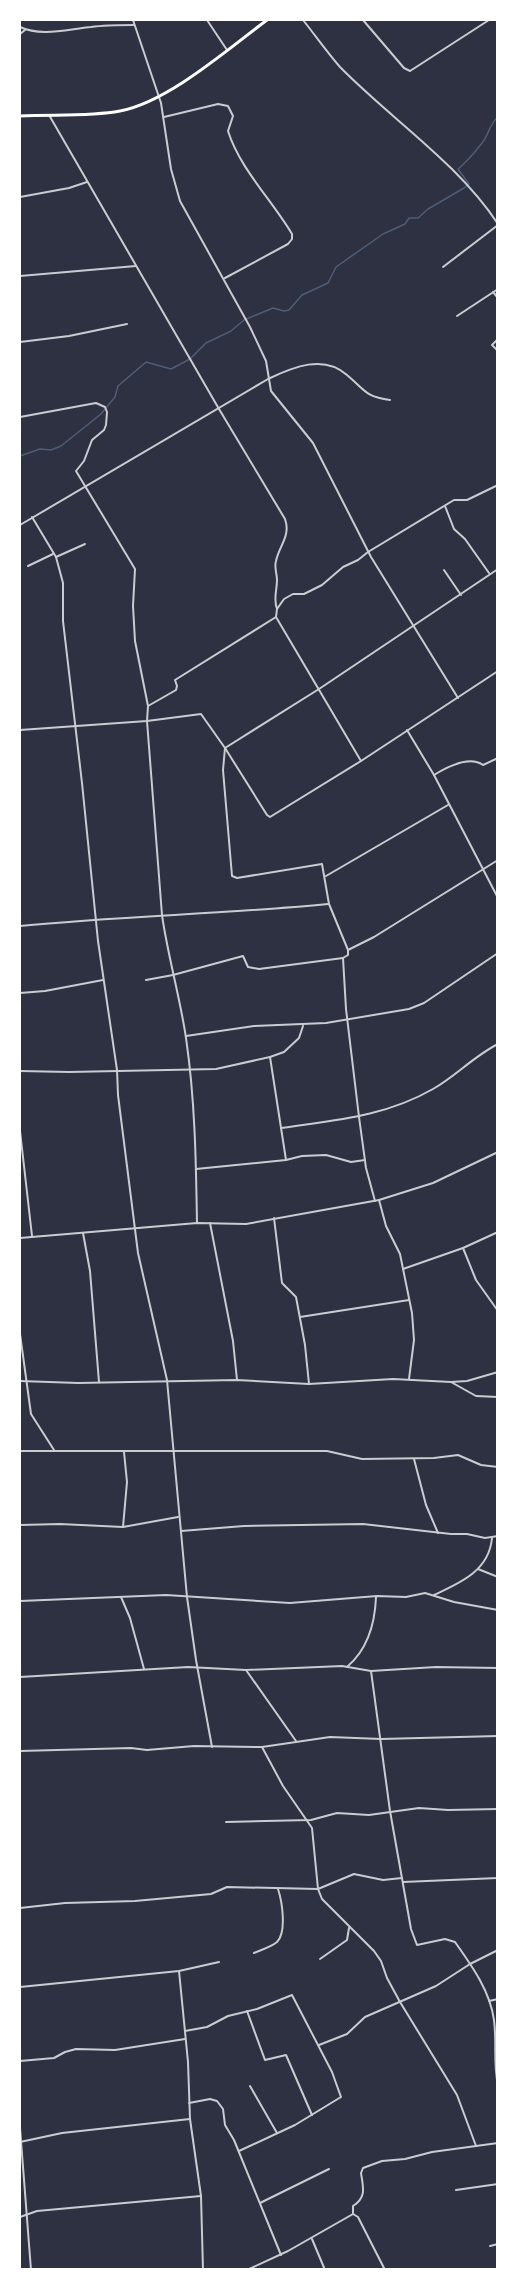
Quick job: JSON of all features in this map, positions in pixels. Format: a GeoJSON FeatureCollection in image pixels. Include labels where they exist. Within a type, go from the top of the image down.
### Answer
{"type":"FeatureCollection","features":[{"type":"Feature","properties":{"kind":"main road"},"geometry":{"type":"LineString","coordinates":[[20,116],[121,111],[159,98],[267,20]]}},
{"type":"Feature","properties":{"kind":"street"},"geometry":{"type":"LineString","coordinates":[[132,20],[159,98],[174,184],[180,201],[246,319],[266,361],[272,393],[313,443],[368,552],[458,698]]}},
{"type":"Feature","properties":{"kind":"street"},"geometry":{"type":"LineString","coordinates":[[207,20],[227,50]]}},
{"type":"Feature","properties":{"kind":"street"},"geometry":{"type":"LineString","coordinates":[[303,20],[341,68],[421,140],[480,199],[498,225],[443,267]]}},
{"type":"Feature","properties":{"kind":"street"},"geometry":{"type":"LineString","coordinates":[[363,20],[404,68],[410,71],[489,20]]}},
{"type":"Feature","properties":{"kind":"street"},"geometry":{"type":"LineString","coordinates":[[20,27],[25,30],[49,32],[134,25]]}},
{"type":"Feature","properties":{"kind":"street"},"geometry":{"type":"LineString","coordinates":[[20,34],[25,30]]}},
{"type":"Feature","properties":{"kind":"street"},"geometry":{"type":"LineString","coordinates":[[164,117],[218,104],[228,106],[233,116],[228,128],[229,134],[240,156],[292,234],[291,242],[288,244],[225,278]]}},
{"type":"Feature","properties":{"kind":"street"},"geometry":{"type":"LineString","coordinates":[[49,115],[286,524],[284,543],[275,562],[276,617],[361,761]]}},
{"type":"Feature","properties":{"kind":"street"},"geometry":{"type":"LineString","coordinates":[[20,196],[55,191],[88,182]]}},
{"type":"Feature","properties":{"kind":"street"},"geometry":{"type":"LineString","coordinates":[[20,276],[137,266]]}},
{"type":"Feature","properties":{"kind":"street"},"geometry":{"type":"LineString","coordinates":[[457,316],[498,289]]}},
{"type":"Feature","properties":{"kind":"street"},"geometry":{"type":"LineString","coordinates":[[493,292],[498,298]]}},
{"type":"Feature","properties":{"kind":"street"},"geometry":{"type":"LineString","coordinates":[[20,342],[69,336],[127,324]]}},
{"type":"Feature","properties":{"kind":"street"},"geometry":{"type":"LineString","coordinates":[[498,339],[492,345],[498,351]]}},
{"type":"Feature","properties":{"kind":"street"},"geometry":{"type":"LineString","coordinates":[[20,525],[268,379],[301,366],[329,364],[345,373],[372,397],[390,400]]}},
{"type":"Feature","properties":{"kind":"street"},"geometry":{"type":"LineString","coordinates":[[20,417],[96,403],[105,407],[108,417],[105,428],[92,440],[76,471],[134,566],[135,647],[148,706],[147,721],[162,915],[186,1036],[196,1169],[197,1223]]}},
{"type":"Feature","properties":{"kind":"street"},"geometry":{"type":"LineString","coordinates":[[277,609],[286,597],[293,594],[304,594],[322,585],[343,567],[445,506],[456,500],[467,500],[479,496],[498,485]]}},
{"type":"Feature","properties":{"kind":"street"},"geometry":{"type":"LineString","coordinates":[[445,506],[454,529],[465,539],[490,573]]}},
{"type":"Feature","properties":{"kind":"street"},"geometry":{"type":"LineString","coordinates":[[32,517],[55,555],[63,583],[63,621],[95,919],[117,1070],[138,1253],[167,1380],[187,1597],[212,1747]]}},
{"type":"Feature","properties":{"kind":"street"},"geometry":{"type":"LineString","coordinates":[[28,566],[85,544]]}},
{"type":"Feature","properties":{"kind":"street"},"geometry":{"type":"LineString","coordinates":[[225,748],[319,689],[498,569]]}},
{"type":"Feature","properties":{"kind":"street"},"geometry":{"type":"LineString","coordinates":[[444,570],[461,595]]}},
{"type":"Feature","properties":{"kind":"street"},"geometry":{"type":"LineString","coordinates":[[148,706],[176,690],[175,680],[276,617]]}},
{"type":"Feature","properties":{"kind":"street"},"geometry":{"type":"LineString","coordinates":[[20,730],[147,721],[201,714],[267,815],[274,816],[498,671]]}},
{"type":"Feature","properties":{"kind":"street"},"geometry":{"type":"LineString","coordinates":[[407,730],[434,775],[498,898]]}},
{"type":"Feature","properties":{"kind":"street"},"geometry":{"type":"LineString","coordinates":[[146,980],[243,956],[248,966],[259,969],[343,958],[348,955],[329,904],[324,867],[320,864],[233,878],[223,770],[225,748]]}},
{"type":"Feature","properties":{"kind":"street"},"geometry":{"type":"LineString","coordinates":[[434,775],[456,764],[474,761],[483,765],[498,758]]}},
{"type":"Feature","properties":{"kind":"street"},"geometry":{"type":"LineString","coordinates":[[325,877],[448,805]]}},
{"type":"Feature","properties":{"kind":"street"},"geometry":{"type":"LineString","coordinates":[[348,950],[374,937],[498,860]]}},
{"type":"Feature","properties":{"kind":"street"},"geometry":{"type":"LineString","coordinates":[[20,926],[329,904]]}},
{"type":"Feature","properties":{"kind":"street"},"geometry":{"type":"LineString","coordinates":[[186,1036],[254,1026],[303,1025],[347,1020],[402,1011],[420,1005],[498,953]]}},
{"type":"Feature","properties":{"kind":"street"},"geometry":{"type":"LineString","coordinates":[[343,958],[347,1020],[359,1117],[365,1160],[375,1201]]}},
{"type":"Feature","properties":{"kind":"street"},"geometry":{"type":"LineString","coordinates":[[20,993],[45,992],[103,980]]}},
{"type":"Feature","properties":{"kind":"street"},"geometry":{"type":"LineString","coordinates":[[20,1071],[216,1069],[270,1057],[287,1050],[299,1038],[303,1025]]}},
{"type":"Feature","properties":{"kind":"street"},"geometry":{"type":"LineString","coordinates":[[281,1128],[359,1117],[405,1103],[435,1088],[498,1044]]}},
{"type":"Feature","properties":{"kind":"street"},"geometry":{"type":"LineString","coordinates":[[270,1057],[286,1160]]}},
{"type":"Feature","properties":{"kind":"street"},"geometry":{"type":"LineString","coordinates":[[20,1131],[33,1236]]}},
{"type":"Feature","properties":{"kind":"street"},"geometry":{"type":"LineString","coordinates":[[20,1238],[197,1223],[246,1224],[375,1201],[433,1183],[498,1152]]}},
{"type":"Feature","properties":{"kind":"street"},"geometry":{"type":"LineString","coordinates":[[196,1169],[286,1160],[302,1156],[326,1155],[351,1162],[365,1160]]}},
{"type":"Feature","properties":{"kind":"street"},"geometry":{"type":"LineString","coordinates":[[379,1200],[386,1226],[398,1248],[409,1300],[414,1334],[409,1379]]}},
{"type":"Feature","properties":{"kind":"street"},"geometry":{"type":"LineString","coordinates":[[274,1218],[282,1283],[295,1294],[309,1384]]}},
{"type":"Feature","properties":{"kind":"street"},"geometry":{"type":"LineString","coordinates":[[210,1223],[237,1380]]}},
{"type":"Feature","properties":{"kind":"street"},"geometry":{"type":"LineString","coordinates":[[403,1269],[463,1248],[498,1232]]}},
{"type":"Feature","properties":{"kind":"street"},"geometry":{"type":"LineString","coordinates":[[83,1233],[90,1271],[99,1382]]}},
{"type":"Feature","properties":{"kind":"street"},"geometry":{"type":"LineString","coordinates":[[463,1248],[476,1280],[497,1310]]}},
{"type":"Feature","properties":{"kind":"street"},"geometry":{"type":"LineString","coordinates":[[300,1317],[409,1300]]}},
{"type":"Feature","properties":{"kind":"street"},"geometry":{"type":"LineString","coordinates":[[20,1334],[31,1414],[54,1450]]}},
{"type":"Feature","properties":{"kind":"street"},"geometry":{"type":"LineString","coordinates":[[20,1381],[237,1380],[309,1384],[409,1379],[451,1382],[467,1381],[498,1372]]}},
{"type":"Feature","properties":{"kind":"street"},"geometry":{"type":"LineString","coordinates":[[451,1382],[476,1396],[498,1397]]}},
{"type":"Feature","properties":{"kind":"street"},"geometry":{"type":"LineString","coordinates":[[20,1451],[327,1451],[362,1459],[434,1458],[458,1455],[481,1465],[498,1467]]}},
{"type":"Feature","properties":{"kind":"street"},"geometry":{"type":"LineString","coordinates":[[123,1527],[127,1482],[124,1451]]}},
{"type":"Feature","properties":{"kind":"street"},"geometry":{"type":"LineString","coordinates":[[414,1457],[426,1505],[438,1533]]}},
{"type":"Feature","properties":{"kind":"street"},"geometry":{"type":"LineString","coordinates":[[20,1525],[123,1527],[148,1524],[166,1518],[178,1518]]}},
{"type":"Feature","properties":{"kind":"street"},"geometry":{"type":"LineString","coordinates":[[180,1531],[244,1526],[363,1524],[492,1538],[498,1536]]}},
{"type":"Feature","properties":{"kind":"street"},"geometry":{"type":"LineString","coordinates":[[434,1595],[467,1579],[478,1569],[490,1551],[492,1538]]}},
{"type":"Feature","properties":{"kind":"street"},"geometry":{"type":"LineString","coordinates":[[478,1569],[498,1577]]}},
{"type":"Feature","properties":{"kind":"street"},"geometry":{"type":"LineString","coordinates":[[20,1601],[166,1595],[290,1603],[424,1593],[454,1602],[498,1610]]}},
{"type":"Feature","properties":{"kind":"street"},"geometry":{"type":"LineString","coordinates":[[120,1596],[130,1618],[144,1669]]}},
{"type":"Feature","properties":{"kind":"street"},"geometry":{"type":"LineString","coordinates":[[347,1667],[367,1643],[372,1627],[376,1596]]}},
{"type":"Feature","properties":{"kind":"street"},"geometry":{"type":"LineString","coordinates":[[20,1677],[197,1667],[246,1670],[296,1666],[347,1667],[371,1671],[436,1667],[498,1668]]}},
{"type":"Feature","properties":{"kind":"street"},"geometry":{"type":"LineString","coordinates":[[246,1670],[297,1743]]}},
{"type":"Feature","properties":{"kind":"street"},"geometry":{"type":"LineString","coordinates":[[371,1671],[390,1811],[411,1929],[416,1944],[420,1946],[445,1940],[453,1941],[483,1985],[496,2023],[494,2059],[498,2085]]}},
{"type":"Feature","properties":{"kind":"street"},"geometry":{"type":"LineString","coordinates":[[20,1752],[262,1747],[330,1737],[381,1739],[498,1736]]}},
{"type":"Feature","properties":{"kind":"street"},"geometry":{"type":"LineString","coordinates":[[262,1747],[283,1786],[312,1828],[318,1889],[325,1904],[374,1951],[381,1961],[400,2002],[457,2095],[476,2146]]}},
{"type":"Feature","properties":{"kind":"street"},"geometry":{"type":"LineString","coordinates":[[226,1822],[306,1820],[337,1813],[369,1815],[419,1808],[498,1809]]}},
{"type":"Feature","properties":{"kind":"street"},"geometry":{"type":"LineString","coordinates":[[20,1908],[211,1894],[227,1887],[318,1889],[354,1874],[383,1880],[402,1878]]}},
{"type":"Feature","properties":{"kind":"street"},"geometry":{"type":"LineString","coordinates":[[403,1882],[498,1878]]}},
{"type":"Feature","properties":{"kind":"street"},"geometry":{"type":"LineString","coordinates":[[254,1953],[280,1938],[283,1917],[282,1900],[278,1889]]}},
{"type":"Feature","properties":{"kind":"street"},"geometry":{"type":"LineString","coordinates":[[320,1959],[347,1940],[349,1928]]}},
{"type":"Feature","properties":{"kind":"street"},"geometry":{"type":"LineString","coordinates":[[318,2045],[347,2034],[365,2018],[436,1986],[470,1964],[498,1950]]}},
{"type":"Feature","properties":{"kind":"street"},"geometry":{"type":"LineString","coordinates":[[20,1987],[178,1971],[219,1962]]}},
{"type":"Feature","properties":{"kind":"street"},"geometry":{"type":"LineString","coordinates":[[178,1971],[185,2031],[190,2119],[201,2196],[203,2270]]}},
{"type":"Feature","properties":{"kind":"street"},"geometry":{"type":"LineString","coordinates":[[185,2031],[207,2027],[228,2016],[292,1995],[341,2097],[312,2115],[238,2151]]}},
{"type":"Feature","properties":{"kind":"street"},"geometry":{"type":"LineString","coordinates":[[489,2001],[498,1999]]}},
{"type":"Feature","properties":{"kind":"street"},"geometry":{"type":"LineString","coordinates":[[248,2011],[265,2060],[286,2055],[312,2115]]}},
{"type":"Feature","properties":{"kind":"street"},"geometry":{"type":"LineString","coordinates":[[20,2061],[54,2058],[76,2049],[115,2050],[185,2039]]}},
{"type":"Feature","properties":{"kind":"street"},"geometry":{"type":"LineString","coordinates":[[250,2086],[277,2133]]}},
{"type":"Feature","properties":{"kind":"street"},"geometry":{"type":"LineString","coordinates":[[189,2103],[217,2100],[224,2109],[225,2125],[238,2151],[280,2255]]}},
{"type":"Feature","properties":{"kind":"street"},"geometry":{"type":"LineString","coordinates":[[20,2142],[62,2133],[190,2119]]}},
{"type":"Feature","properties":{"kind":"street"},"geometry":{"type":"LineString","coordinates":[[20,2128],[31,2270]]}},
{"type":"Feature","properties":{"kind":"street"},"geometry":{"type":"LineString","coordinates":[[353,2214],[353,2206],[360,2202],[364,2193],[361,2173],[363,2168],[382,2161],[498,2143]]}},
{"type":"Feature","properties":{"kind":"street"},"geometry":{"type":"LineString","coordinates":[[260,2203],[328,2169]]}},
{"type":"Feature","properties":{"kind":"street"},"geometry":{"type":"LineString","coordinates":[[456,2190],[498,2184]]}},
{"type":"Feature","properties":{"kind":"street"},"geometry":{"type":"LineString","coordinates":[[20,2217],[37,2211],[201,2196]]}},
{"type":"Feature","properties":{"kind":"street"},"geometry":{"type":"LineString","coordinates":[[248,2270],[312,2238],[353,2214]]}},
{"type":"Feature","properties":{"kind":"street"},"geometry":{"type":"LineString","coordinates":[[353,2214],[358,2217],[385,2270]]}},
{"type":"Feature","properties":{"kind":"street"},"geometry":{"type":"LineString","coordinates":[[312,2238],[325,2270]]}},
{"type":"Feature","properties":{"kind":"street"},"geometry":{"type":"LineString","coordinates":[[490,2246],[498,2244]]}},
{"type":"Feature","properties":{"kind":"waterway"},"geometry":{"type":"LineString","coordinates":[[20,456],[40,449],[51,450],[61,446],[101,414],[115,397],[118,386],[146,362],[171,369],[190,359],[206,343],[231,331],[244,320],[273,308],[289,310],[302,295],[328,283],[336,267],[383,234],[405,224],[409,218],[418,218],[428,209],[464,188],[469,184],[458,169],[482,143],[498,117]]}}]}
